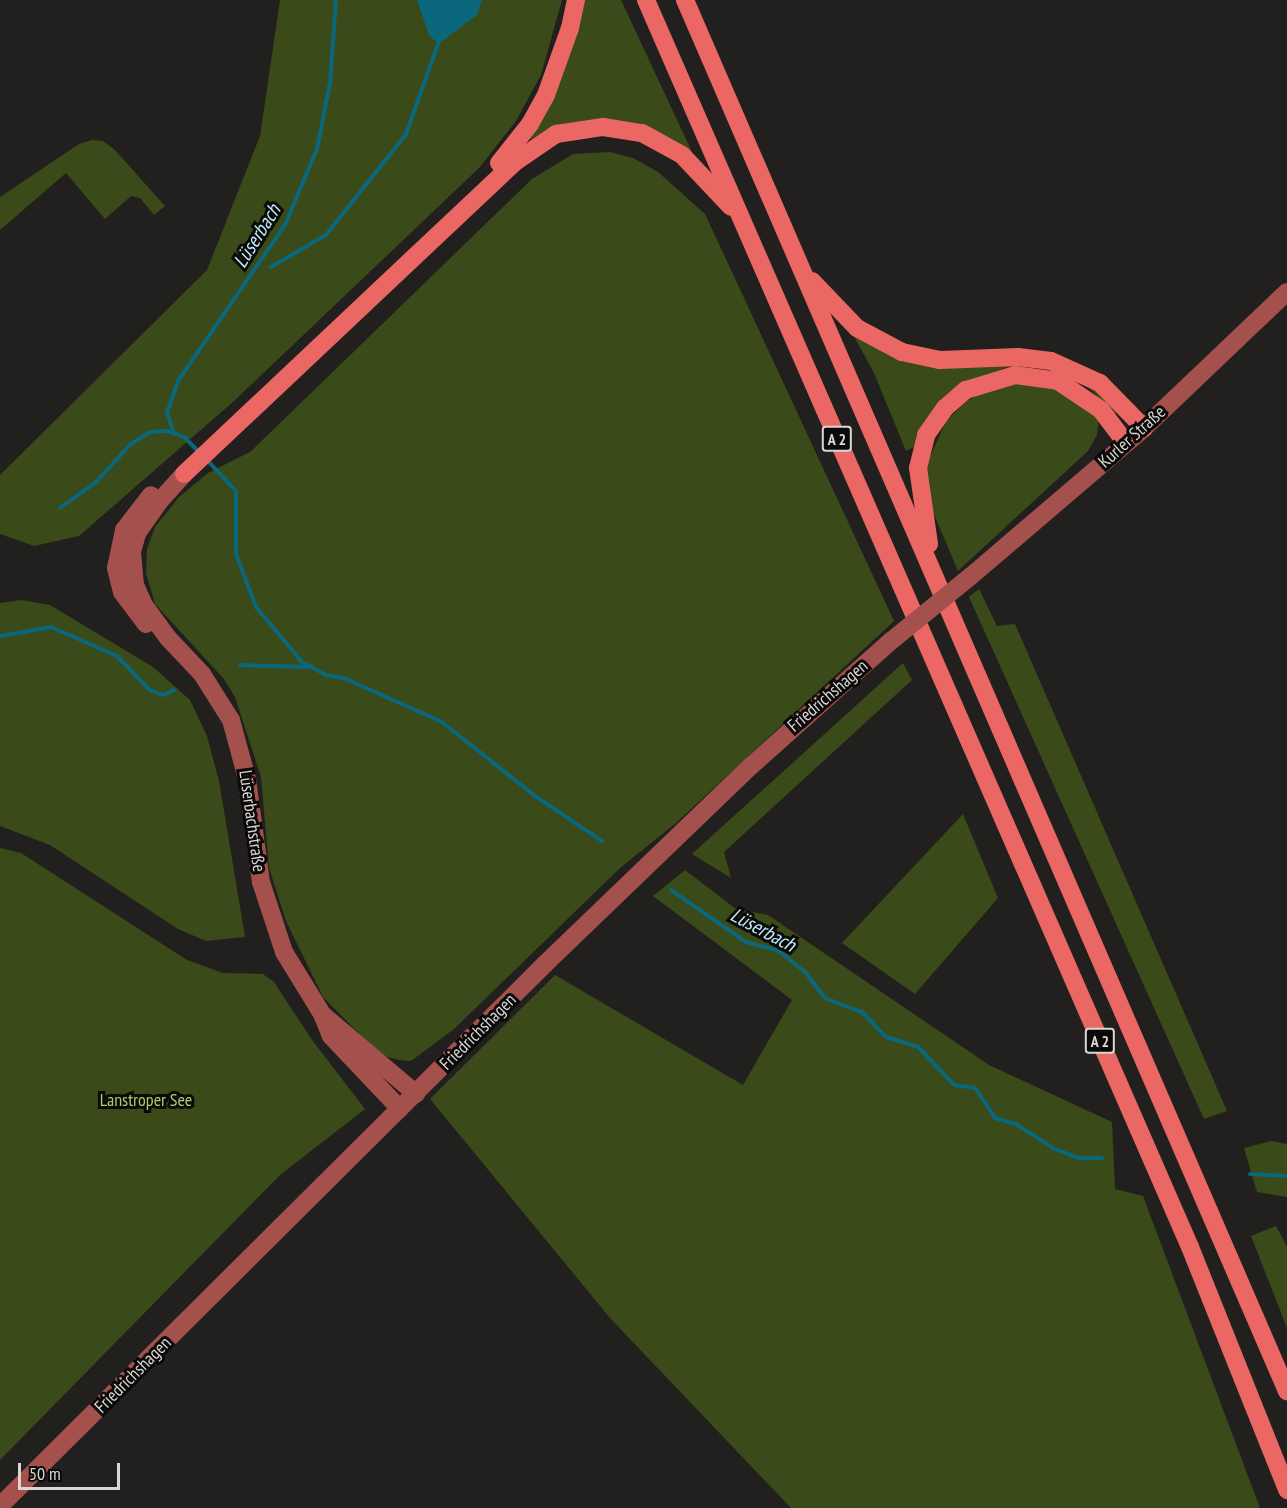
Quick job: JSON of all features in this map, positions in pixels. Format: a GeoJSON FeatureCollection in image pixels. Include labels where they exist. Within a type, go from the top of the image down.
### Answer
{"type":"FeatureCollection","features":[{"type":"Feature","properties":{"kind":"highway"},"geometry":{"type":"LineString","coordinates":[[223,432],[428,234],[515,146],[551,84],[576,0]]}},
{"type":"Feature","properties":{"kind":"highway","name":"A 2"},"geometry":{"type":"LineString","coordinates":[[646,0],[1190,1246],[1287,1490]]}},
{"type":"Feature","properties":{"kind":"highway","name":"A 2"},"geometry":{"type":"LineString","coordinates":[[684,0],[1287,1391]]}},
{"type":"Feature","properties":{"kind":"highway"},"geometry":{"type":"LineString","coordinates":[[181,471],[515,162],[556,134],[603,127],[625,129],[658,140],[698,171],[742,219]]}},
{"type":"Feature","properties":{"kind":"highway"},"geometry":{"type":"LineString","coordinates":[[802,270],[857,328],[902,352],[940,360],[1018,357],[1051,361],[1100,383],[1144,428]]}},
{"type":"Feature","properties":{"kind":"highway"},"geometry":{"type":"LineString","coordinates":[[933,572],[918,468],[926,435],[945,408],[966,390],[1015,375],[1058,381],[1101,410],[1126,443]]}},
{"type":"Feature","properties":{"kind":"main road","name":"Kurler Straße"},"geometry":{"type":"LineString","coordinates":[[971,576],[1144,428],[1287,292]]}},
{"type":"Feature","properties":{"kind":"main road","name":"Lüserbachstraße"},"geometry":{"type":"LineString","coordinates":[[181,471],[147,517],[132,552],[135,585],[168,638],[202,674],[231,720],[241,750],[261,882],[272,921],[297,976],[322,1014],[331,1036],[400,1109]]}},
{"type":"Feature","properties":{"kind":"main road","name":"Friedrichshagen"},"geometry":{"type":"LineString","coordinates":[[0,1506],[400,1109],[751,766],[891,641],[971,576]]}},
{"type":"Feature","properties":{"kind":"main road","name":"Lüserbachstraße"},"geometry":{"type":"LineString","coordinates":[[322,1014],[416,1094]]}},
{"type":"Feature","properties":{"kind":"green space"},"geometry":{"type":"Polygon","coordinates":[[[280,0],[562,0],[541,75],[516,121],[479,168],[234,401],[79,536],[34,546],[0,534],[0,475],[207,270],[260,136],[280,0]]]}},
{"type":"Feature","properties":{"kind":"green space"},"geometry":{"type":"Polygon","coordinates":[[[582,0],[621,0],[692,152],[651,130],[557,129],[529,140],[545,111],[582,0]]]}},
{"type":"Feature","properties":{"kind":"green space"},"geometry":{"type":"Polygon","coordinates":[[[92,140],[103,141],[115,150],[165,206],[154,215],[140,198],[131,196],[105,219],[66,173],[0,230],[0,197],[79,144],[92,140]]]}},
{"type":"Feature","properties":{"kind":"green space"},"geometry":{"type":"Polygon","coordinates":[[[610,152],[633,158],[658,172],[705,214],[894,621],[676,823],[620,868],[454,1029],[411,1061],[399,1060],[380,1055],[323,997],[286,921],[269,868],[261,777],[235,697],[224,679],[155,604],[146,573],[147,549],[155,527],[179,497],[208,473],[250,452],[532,179],[573,154],[610,152]]]}},
{"type":"Feature","properties":{"kind":"green space"},"geometry":{"type":"Polygon","coordinates":[[[851,331],[898,358],[935,365],[1007,362],[1037,364],[1067,371],[1092,386],[1117,412],[1115,414],[1088,387],[1064,374],[1037,367],[1008,367],[962,385],[941,402],[924,424],[914,447],[906,451],[874,373],[851,331]]]}},
{"type":"Feature","properties":{"kind":"green space"},"geometry":{"type":"Polygon","coordinates":[[[1012,383],[1057,389],[1099,419],[1097,435],[1088,451],[958,571],[931,507],[926,466],[946,421],[967,401],[990,388],[1012,383]]]}},
{"type":"Feature","properties":{"kind":"green space"},"geometry":{"type":"Polygon","coordinates":[[[979,589],[997,626],[1015,624],[1227,1111],[1204,1119],[969,597],[979,589]]]}},
{"type":"Feature","properties":{"kind":"green space"},"geometry":{"type":"Polygon","coordinates":[[[21,600],[50,605],[153,667],[190,700],[207,736],[219,781],[245,937],[206,941],[178,929],[50,845],[0,826],[0,603],[21,600]]]}},
{"type":"Feature","properties":{"kind":"green space"},"geometry":{"type":"Polygon","coordinates":[[[903,663],[912,680],[724,852],[731,878],[692,854],[903,663]]]}},
{"type":"Feature","properties":{"kind":"green space"},"geometry":{"type":"Polygon","coordinates":[[[963,814],[998,898],[915,994],[842,943],[963,814]]]}},
{"type":"Feature","properties":{"kind":"green space","name":"Lanstroper See"},"geometry":{"type":"Polygon","coordinates":[[[0,848],[21,853],[187,960],[223,973],[263,974],[274,982],[312,1040],[365,1109],[280,1175],[0,1460],[0,848]]]}},
{"type":"Feature","properties":{"kind":"green space"},"geometry":{"type":"Polygon","coordinates":[[[685,870],[736,909],[768,915],[989,1065],[1112,1122],[1115,1189],[1143,1196],[1260,1508],[791,1508],[610,1318],[430,1099],[555,975],[743,1085],[792,1000],[653,896],[685,870]]]}},
{"type":"Feature","properties":{"kind":"green space"},"geometry":{"type":"Polygon","coordinates":[[[1271,1141],[1287,1144],[1287,1197],[1257,1192],[1244,1148],[1271,1141]]]}},
{"type":"Feature","properties":{"kind":"green space"},"geometry":{"type":"Polygon","coordinates":[[[1276,1226],[1287,1247],[1287,1328],[1251,1236],[1276,1226]]]}},
{"type":"Feature","properties":{"kind":"water"},"geometry":{"type":"Polygon","coordinates":[[[417,0],[482,0],[477,15],[438,44],[429,35],[417,0]]]}},
{"type":"Feature","properties":{"kind":"waterway","name":"Lüserbach"},"geometry":{"type":"LineString","coordinates":[[174,434],[167,413],[178,381],[285,225],[317,149],[330,83],[336,0]]}},
{"type":"Feature","properties":{"kind":"waterway"},"geometry":{"type":"LineString","coordinates":[[271,267],[326,235],[406,134],[438,44]]}},
{"type":"Feature","properties":{"kind":"waterway"},"geometry":{"type":"LineString","coordinates":[[60,508],[96,482],[131,444],[150,432],[167,431],[184,437],[200,453]]}},
{"type":"Feature","properties":{"kind":"waterway"},"geometry":{"type":"LineString","coordinates":[[207,460],[236,491],[236,554],[256,607],[302,662],[326,675],[346,679],[442,722],[535,796],[602,841]]}},
{"type":"Feature","properties":{"kind":"waterway"},"geometry":{"type":"LineString","coordinates":[[0,636],[51,627],[117,656],[150,690],[163,695],[174,690]]}},
{"type":"Feature","properties":{"kind":"waterway"},"geometry":{"type":"LineString","coordinates":[[240,665],[311,667]]}},
{"type":"Feature","properties":{"kind":"waterway","name":"Lüserbach"},"geometry":{"type":"LineString","coordinates":[[671,890],[746,942],[779,951],[806,973],[825,998],[862,1012],[886,1037],[918,1047],[954,1085],[975,1088],[995,1118],[1016,1124],[1055,1149],[1079,1158],[1102,1158]]}},
{"type":"Feature","properties":{"kind":"waterway","name":"Lüserbach"},"geometry":{"type":"LineString","coordinates":[[1250,1174],[1287,1176]]}}]}
